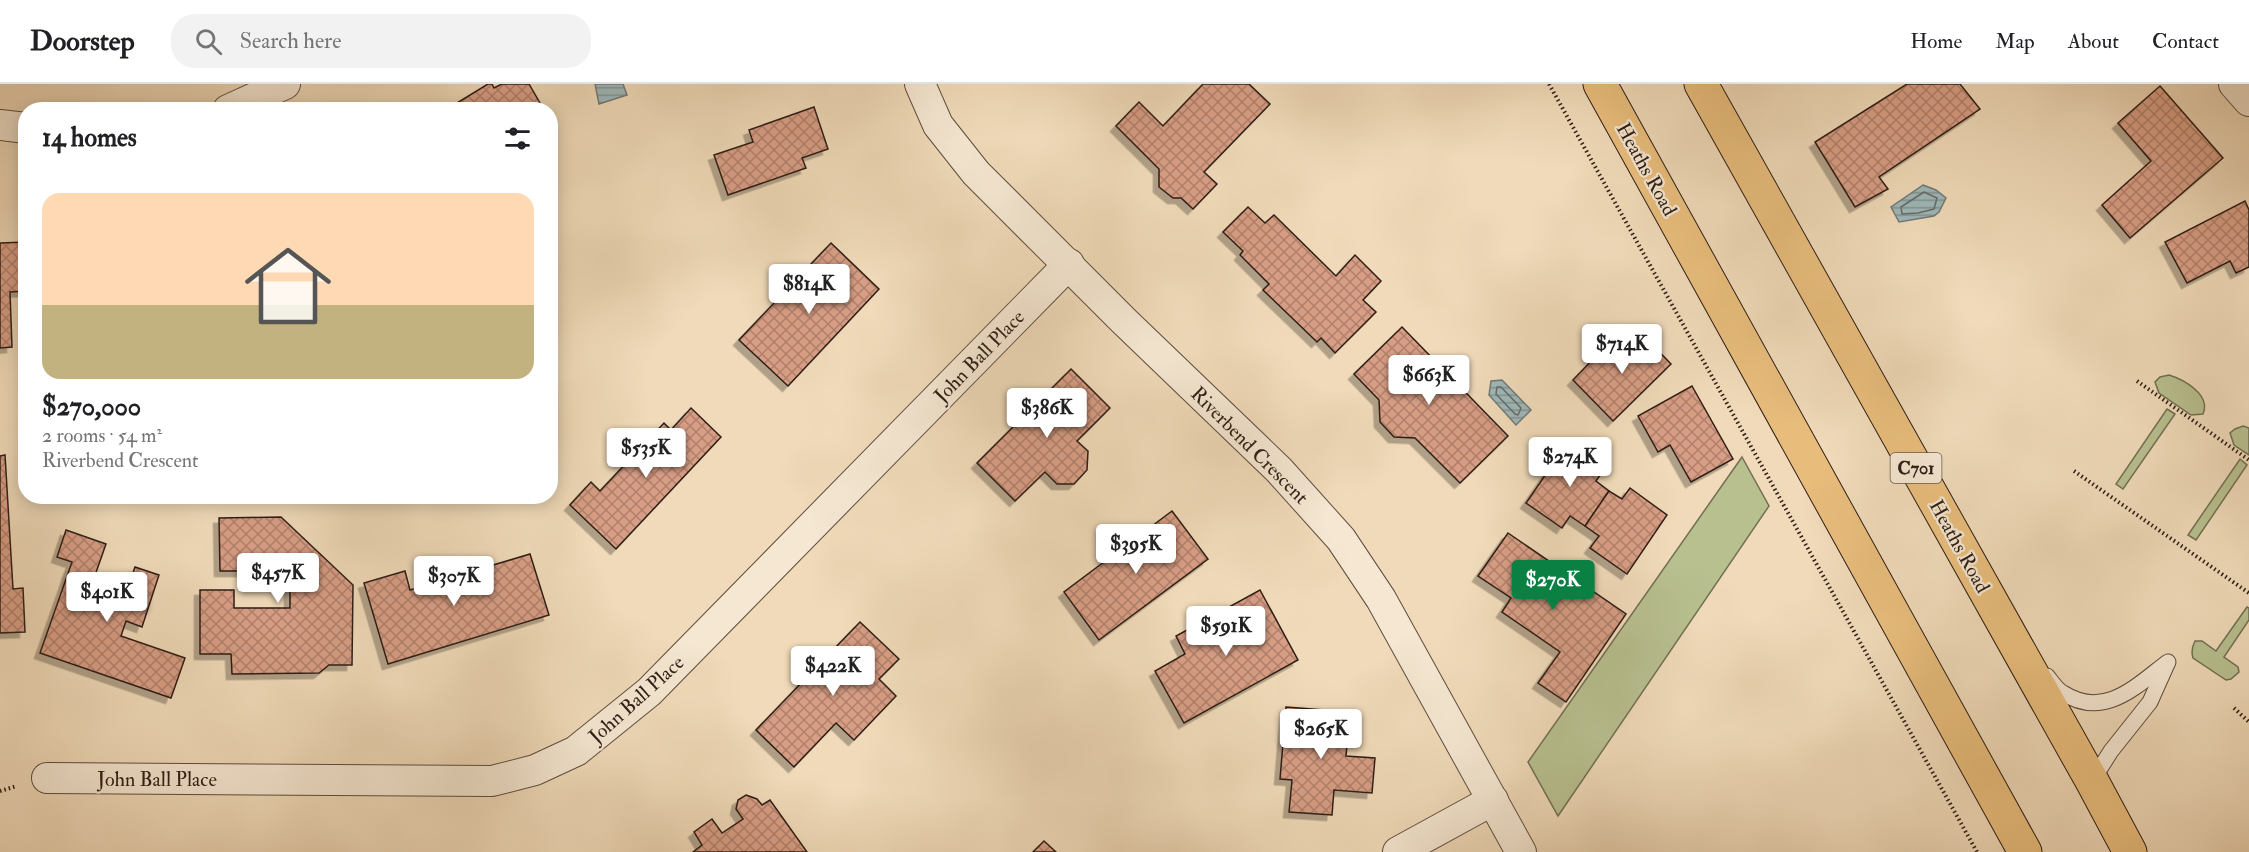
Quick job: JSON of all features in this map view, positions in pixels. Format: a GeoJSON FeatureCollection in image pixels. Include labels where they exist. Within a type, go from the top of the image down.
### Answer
{"type":"FeatureCollection","features":[{"type":"Feature","properties":{"kind":"main road","name":"Heaths Road"},"geometry":{"type":"LineString","coordinates":[[1600,84],[2025,852]]}},
{"type":"Feature","properties":{"kind":"main road","name":"Heaths Road"},"geometry":{"type":"LineString","coordinates":[[1701,84],[2130,852]]}},
{"type":"Feature","properties":{"kind":"street"},"geometry":{"type":"LineString","coordinates":[[246,102],[285,84]]}},
{"type":"Feature","properties":{"kind":"street","name":"Riverbend Crescent"},"geometry":{"type":"LineString","coordinates":[[920,84],[938,125],[963,159],[1124,321],[1279,470],[1341,539],[1382,599],[1521,852]]}},
{"type":"Feature","properties":{"kind":"street"},"geometry":{"type":"LineString","coordinates":[[2234,84],[2249,101]]}},
{"type":"Feature","properties":{"kind":"street"},"geometry":{"type":"LineString","coordinates":[[0,125],[18,127]]}},
{"type":"Feature","properties":{"kind":"street","name":"John Ball Place"},"geometry":{"type":"LineString","coordinates":[[47,778],[492,781],[535,770],[576,751],[649,692],[1069,264]]}},
{"type":"Feature","properties":{"kind":"street"},"geometry":{"type":"LineString","coordinates":[[1398,852],[1493,800]]}},
{"type":"Feature","properties":{"kind":"lane"},"geometry":{"type":"LineString","coordinates":[[1923,480],[1964,527],[2044,672],[2063,693],[2083,701],[2095,702],[2119,698],[2168,662],[2150,702],[2111,751],[2092,781]]}},
{"type":"Feature","properties":{"kind":"path"},"geometry":{"type":"LineString","coordinates":[[1548,84],[1977,852]]}},
{"type":"Feature","properties":{"kind":"path"},"geometry":{"type":"LineString","coordinates":[[2137,381],[2249,460]]}},
{"type":"Feature","properties":{"kind":"path"},"geometry":{"type":"LineString","coordinates":[[2074,471],[2249,593]]}},
{"type":"Feature","properties":{"kind":"path"},"geometry":{"type":"LineString","coordinates":[[2234,708],[2249,722]]}},
{"type":"Feature","properties":{"kind":"green space"},"geometry":{"type":"Polygon","coordinates":[[[2169,375],[2195,389],[2203,401],[2203,414],[2191,415],[2159,393],[2155,382],[2160,377],[2169,375]]]}},
{"type":"Feature","properties":{"kind":"green space"},"geometry":{"type":"Polygon","coordinates":[[[2167,409],[2175,414],[2123,489],[2116,484],[2167,409]]]}},
{"type":"Feature","properties":{"kind":"green space"},"geometry":{"type":"Polygon","coordinates":[[[2243,426],[2249,428],[2249,455],[2234,445],[2230,433],[2243,426]]]}},
{"type":"Feature","properties":{"kind":"green space"},"geometry":{"type":"Polygon","coordinates":[[[1742,457],[1769,506],[1558,816],[1528,762],[1742,457]]]}},
{"type":"Feature","properties":{"kind":"green space"},"geometry":{"type":"Polygon","coordinates":[[[2240,459],[2247,465],[2196,540],[2188,535],[2240,459]]]}},
{"type":"Feature","properties":{"kind":"green space"},"geometry":{"type":"Polygon","coordinates":[[[2247,607],[2249,608],[2249,620],[2224,657],[2238,667],[2239,672],[2226,680],[2193,658],[2193,647],[2195,641],[2202,641],[2216,651],[2247,607]]]}},
{"type":"Feature","properties":{"kind":"water"},"geometry":{"type":"Polygon","coordinates":[[[595,84],[623,84],[627,95],[599,104],[595,84]]]}},
{"type":"Feature","properties":{"kind":"water"},"geometry":{"type":"Polygon","coordinates":[[[1923,185],[1936,190],[1946,198],[1939,212],[1934,216],[1899,222],[1891,207],[1923,185]]]}},
{"type":"Feature","properties":{"kind":"water"},"geometry":{"type":"Polygon","coordinates":[[[1502,380],[1531,410],[1516,425],[1489,395],[1491,381],[1502,380]]]}},
{"type":"Feature","properties":{"kind":"building"},"geometry":{"type":"Polygon","coordinates":[[[488,84],[492,84],[494,88],[502,84],[529,84],[539,102],[459,102],[488,84]]]}},
{"type":"Feature","properties":{"kind":"building"},"geometry":{"type":"Polygon","coordinates":[[[1203,84],[1249,84],[1270,104],[1204,172],[1217,184],[1193,209],[1181,198],[1173,198],[1159,187],[1159,169],[1116,126],[1139,102],[1163,126],[1203,84]]]}},
{"type":"Feature","properties":{"kind":"building"},"geometry":{"type":"Polygon","coordinates":[[[1907,84],[1960,84],[1980,109],[1879,177],[1888,189],[1855,207],[1815,142],[1907,84]]]}},
{"type":"Feature","properties":{"kind":"building"},"geometry":{"type":"Polygon","coordinates":[[[2160,86],[2223,158],[2130,238],[2102,205],[2151,161],[2118,123],[2160,86]]]}},
{"type":"Feature","properties":{"kind":"building"},"geometry":{"type":"Polygon","coordinates":[[[814,107],[828,149],[802,158],[806,168],[728,195],[714,155],[753,142],[749,130],[814,107]]]}},
{"type":"Feature","properties":{"kind":"building"},"geometry":{"type":"Polygon","coordinates":[[[2245,201],[2249,210],[2249,267],[2236,273],[2230,261],[2187,283],[2165,242],[2245,201]]]}},
{"type":"Feature","properties":{"kind":"building"},"geometry":{"type":"Polygon","coordinates":[[[1248,207],[1265,223],[1274,215],[1336,276],[1355,255],[1381,281],[1363,300],[1376,312],[1335,353],[1321,338],[1317,342],[1263,290],[1269,284],[1240,255],[1243,251],[1223,232],[1248,207]]]}},
{"type":"Feature","properties":{"kind":"building"},"geometry":{"type":"Polygon","coordinates":[[[18,242],[18,292],[10,292],[12,347],[0,348],[0,243],[18,242]]]}},
{"type":"Feature","properties":{"kind":"building"},"geometry":{"type":"Polygon","coordinates":[[[831,243],[879,289],[788,386],[739,340],[831,243]]]}},
{"type":"Feature","properties":{"kind":"building"},"geometry":{"type":"Polygon","coordinates":[[[1402,327],[1508,436],[1460,483],[1415,438],[1394,437],[1380,422],[1379,400],[1354,374],[1402,327]]]}},
{"type":"Feature","properties":{"kind":"building"},"geometry":{"type":"Polygon","coordinates":[[[1638,330],[1671,364],[1613,421],[1573,380],[1602,350],[1610,357],[1638,330]]]}},
{"type":"Feature","properties":{"kind":"building"},"geometry":{"type":"Polygon","coordinates":[[[1071,369],[1110,408],[1077,441],[1088,451],[1087,470],[1074,484],[1057,484],[1045,472],[1015,501],[977,463],[1071,369]]]}},
{"type":"Feature","properties":{"kind":"building"},"geometry":{"type":"Polygon","coordinates":[[[1692,386],[1733,459],[1691,482],[1670,445],[1658,452],[1638,416],[1692,386]]]}},
{"type":"Feature","properties":{"kind":"building"},"geometry":{"type":"Polygon","coordinates":[[[691,408],[721,437],[616,549],[570,505],[591,482],[600,491],[664,423],[671,430],[691,408]]]}},
{"type":"Feature","properties":{"kind":"building"},"geometry":{"type":"Polygon","coordinates":[[[1568,442],[1605,468],[1596,481],[1609,491],[1585,526],[1570,516],[1562,528],[1526,503],[1568,442]]]}},
{"type":"Feature","properties":{"kind":"building"},"geometry":{"type":"Polygon","coordinates":[[[5,455],[13,589],[23,588],[25,632],[0,633],[0,456],[5,455]]]}},
{"type":"Feature","properties":{"kind":"building"},"geometry":{"type":"Polygon","coordinates":[[[1630,488],[1667,515],[1627,574],[1590,548],[1599,536],[1585,526],[1609,491],[1622,499],[1630,488]]]}},
{"type":"Feature","properties":{"kind":"building"},"geometry":{"type":"Polygon","coordinates":[[[1172,511],[1208,559],[1099,640],[1064,592],[1172,511]]]}},
{"type":"Feature","properties":{"kind":"building"},"geometry":{"type":"Polygon","coordinates":[[[281,517],[353,585],[352,665],[329,665],[319,673],[232,674],[231,654],[200,654],[200,590],[234,590],[234,608],[290,608],[290,584],[280,571],[220,571],[219,518],[281,517]]]}},
{"type":"Feature","properties":{"kind":"building"},"geometry":{"type":"Polygon","coordinates":[[[66,530],[106,544],[93,581],[115,589],[118,580],[129,584],[135,567],[159,575],[142,627],[126,621],[121,636],[185,658],[171,698],[40,653],[72,562],[57,557],[66,530]]]}},
{"type":"Feature","properties":{"kind":"building"},"geometry":{"type":"Polygon","coordinates":[[[1508,533],[1626,614],[1566,702],[1538,683],[1560,652],[1502,612],[1511,598],[1478,576],[1508,533]]]}},
{"type":"Feature","properties":{"kind":"building"},"geometry":{"type":"Polygon","coordinates":[[[530,554],[549,615],[388,664],[364,583],[405,571],[410,590],[530,554]]]}},
{"type":"Feature","properties":{"kind":"building"},"geometry":{"type":"Polygon","coordinates":[[[1260,590],[1298,660],[1184,723],[1155,671],[1185,654],[1176,636],[1260,590]]]}},
{"type":"Feature","properties":{"kind":"building"},"geometry":{"type":"Polygon","coordinates":[[[860,622],[899,659],[879,679],[896,696],[854,740],[836,723],[794,767],[756,730],[860,622]]]}},
{"type":"Feature","properties":{"kind":"building"},"geometry":{"type":"Polygon","coordinates":[[[1286,707],[1350,712],[1346,756],[1375,758],[1372,793],[1334,790],[1332,815],[1289,812],[1292,780],[1280,779],[1286,707]]]}},
{"type":"Feature","properties":{"kind":"building"},"geometry":{"type":"Polygon","coordinates":[[[746,795],[757,799],[762,805],[770,800],[807,852],[693,852],[702,845],[694,832],[712,819],[722,833],[743,819],[736,809],[738,800],[746,795]]]}},
{"type":"Feature","properties":{"kind":"building"},"geometry":{"type":"Polygon","coordinates":[[[1044,841],[1056,852],[1033,852],[1044,841]]]}}]}
